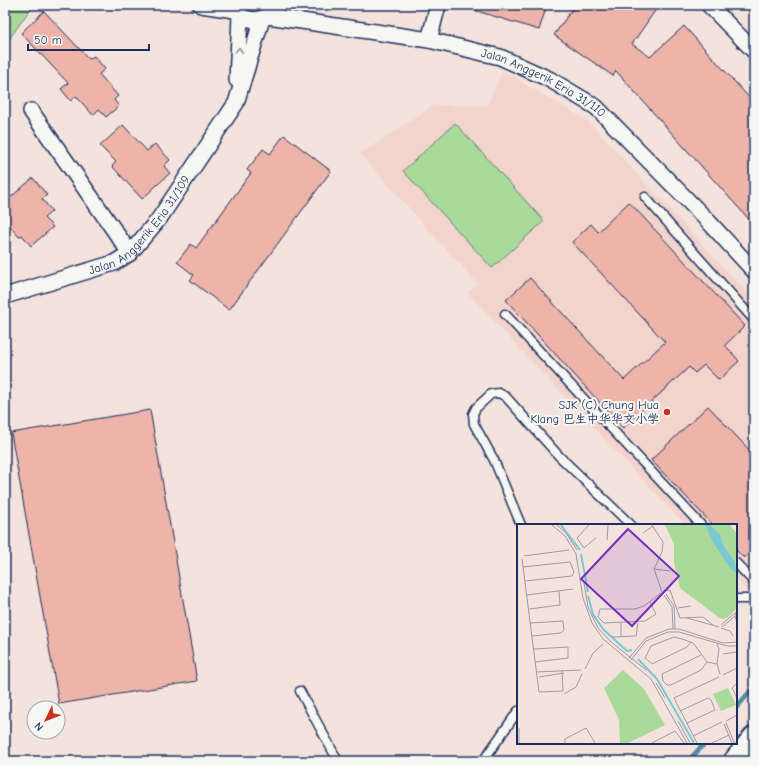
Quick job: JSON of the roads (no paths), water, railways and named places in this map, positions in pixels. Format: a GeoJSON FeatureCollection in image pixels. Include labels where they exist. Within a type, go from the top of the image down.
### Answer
{"type":"FeatureCollection","features":[{"type":"Feature","properties":{"kind":"main road"},"geometry":{"type":"LineString","coordinates":[[735,761],[754,738]]}},
{"type":"Feature","properties":{"kind":"street","name":"Jalan Anggerik Eria 31/110"},"geometry":{"type":"LineString","coordinates":[[200,5],[236,10],[247,19],[269,13],[429,40],[500,57],[549,79],[596,107],[708,220],[754,271]]}},
{"type":"Feature","properties":{"kind":"street"},"geometry":{"type":"LineString","coordinates":[[429,40],[438,5]]}},
{"type":"Feature","properties":{"kind":"street"},"geometry":{"type":"LineString","coordinates":[[709,5],[754,51]]}},
{"type":"Feature","properties":{"kind":"street"},"geometry":{"type":"LineString","coordinates":[[236,10],[236,103]]}},
{"type":"Feature","properties":{"kind":"street","name":"Jalan Anggerik Eria 31/109"},"geometry":{"type":"LineString","coordinates":[[5,296],[114,263],[130,253],[159,219],[236,103],[269,13]]}},
{"type":"Feature","properties":{"kind":"street"},"geometry":{"type":"LineString","coordinates":[[31,112],[130,253]]}},
{"type":"Feature","properties":{"kind":"lane"},"geometry":{"type":"LineString","coordinates":[[645,197],[754,320]]}},
{"type":"Feature","properties":{"kind":"lane"},"geometry":{"type":"LineString","coordinates":[[505,314],[700,524]]}},
{"type":"Feature","properties":{"kind":"lane"},"geometry":{"type":"LineString","coordinates":[[521,524],[494,460],[474,424],[472,414],[476,408],[491,394],[499,393],[506,397],[558,456],[630,524]]}},
{"type":"Feature","properties":{"kind":"lane"},"geometry":{"type":"LineString","coordinates":[[737,564],[754,582]]}},
{"type":"Feature","properties":{"kind":"lane"},"geometry":{"type":"LineString","coordinates":[[737,599],[754,598]]}},
{"type":"Feature","properties":{"kind":"lane"},"geometry":{"type":"LineString","coordinates":[[300,692],[338,761]]}},
{"type":"Feature","properties":{"kind":"lane"},"geometry":{"type":"LineString","coordinates":[[483,761],[517,712]]}},
{"type":"Feature","properties":{"kind":"waterway"},"geometry":{"type":"LineString","coordinates":[[737,707],[754,687]]}},
{"type":"Feature","properties":{"kind":"waterway"},"geometry":{"type":"LineString","coordinates":[[688,761],[704,744]]}},
{"type":"Feature","properties":{"kind":"place","name":"SJK (C) Chung Hua Klang 巴生中华华文小学"},"geometry":{"type":"Point","coordinates":[667,412]}}]}
